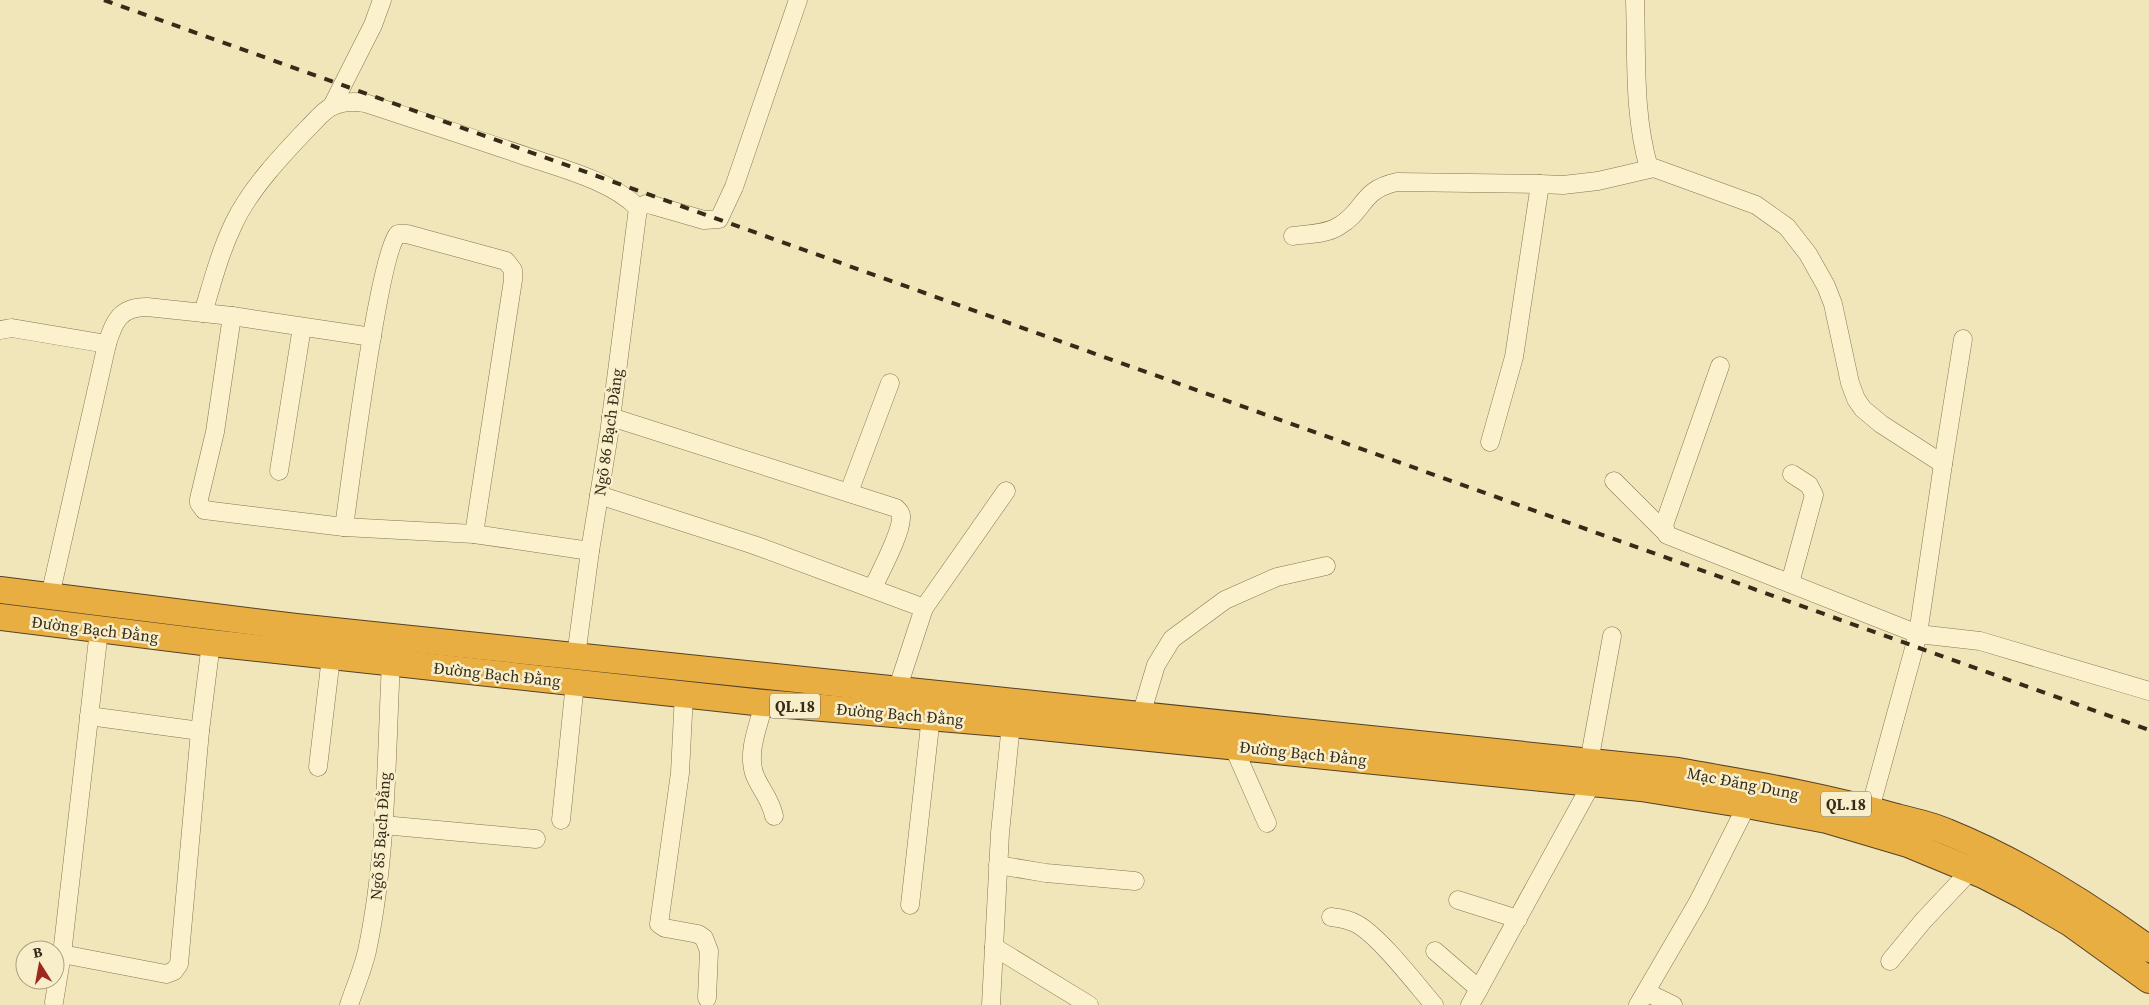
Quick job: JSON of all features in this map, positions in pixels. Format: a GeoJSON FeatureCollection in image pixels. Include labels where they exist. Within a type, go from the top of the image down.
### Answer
{"type":"FeatureCollection","features":[{"type":"Feature","properties":{"kind":"highway","name":"Đường Bạch Đằng"},"geometry":{"type":"LineString","coordinates":[[0,590],[342,632],[1141,715],[1591,772]]}},
{"type":"Feature","properties":{"kind":"highway","name":"Đường Bạch Đằng"},"geometry":{"type":"LineString","coordinates":[[0,617],[211,644],[764,703],[931,716],[1234,746],[1591,772]]}},
{"type":"Feature","properties":{"kind":"highway"},"geometry":{"type":"LineString","coordinates":[[335,657],[342,632]]}},
{"type":"Feature","properties":{"kind":"highway","name":"Mạc Đăng Dung"},"geometry":{"type":"LineString","coordinates":[[1591,772],[1678,771],[1870,809],[1946,831],[2014,864],[2078,913]]}},
{"type":"Feature","properties":{"kind":"highway","name":"Mạc Đăng Dung"},"geometry":{"type":"LineString","coordinates":[[1591,772],[1641,788],[1747,804],[1836,822],[1908,844],[1971,870],[2022,895],[2078,913]]}},
{"type":"Feature","properties":{"kind":"highway","name":"QL.18"},"geometry":{"type":"LineString","coordinates":[[2078,913],[2138,952],[2149,980]]}},
{"type":"Feature","properties":{"kind":"street"},"geometry":{"type":"LineString","coordinates":[[203,313],[226,240],[242,208],[304,132],[332,106],[373,25],[382,0]]}},
{"type":"Feature","properties":{"kind":"street"},"geometry":{"type":"LineString","coordinates":[[332,106],[349,101],[365,102],[564,169],[610,188],[638,208],[646,204],[652,205],[712,221],[718,219],[734,187],[798,0]]}},
{"type":"Feature","properties":{"kind":"street"},"geometry":{"type":"LineString","coordinates":[[1635,0],[1639,116],[1644,150],[1649,168]]}},
{"type":"Feature","properties":{"kind":"street"},"geometry":{"type":"LineString","coordinates":[[1294,236],[1337,228],[1350,219],[1372,191],[1383,185],[1396,182],[1563,185],[1598,181],[1649,168],[1664,170],[1756,205],[1787,227],[1808,254],[1826,286],[1833,304],[1856,399],[1870,416],[1944,464]]}},
{"type":"Feature","properties":{"kind":"street"},"geometry":{"type":"LineString","coordinates":[[1490,442],[1514,357],[1540,184]]}},
{"type":"Feature","properties":{"kind":"street","name":"Ngõ 86 Bạch Đằng"},"geometry":{"type":"LineString","coordinates":[[576,656],[611,417],[638,208]]}},
{"type":"Feature","properties":{"kind":"street"},"geometry":{"type":"LineString","coordinates":[[344,527],[372,337],[391,246],[398,234],[407,234],[506,261],[513,270],[474,534]]}},
{"type":"Feature","properties":{"kind":"street"},"geometry":{"type":"LineString","coordinates":[[50,596],[107,344],[113,324],[134,307],[232,316],[372,337]]}},
{"type":"Feature","properties":{"kind":"street"},"geometry":{"type":"LineString","coordinates":[[232,316],[215,432],[199,499],[201,508],[204,510],[344,527],[474,534],[590,551]]}},
{"type":"Feature","properties":{"kind":"street"},"geometry":{"type":"LineString","coordinates":[[279,471],[302,327]]}},
{"type":"Feature","properties":{"kind":"street"},"geometry":{"type":"LineString","coordinates":[[0,330],[12,328],[107,344]]}},
{"type":"Feature","properties":{"kind":"street"},"geometry":{"type":"LineString","coordinates":[[1870,809],[1918,634],[1963,339]]}},
{"type":"Feature","properties":{"kind":"street"},"geometry":{"type":"LineString","coordinates":[[1664,531],[1664,525],[1720,366]]}},
{"type":"Feature","properties":{"kind":"street"},"geometry":{"type":"LineString","coordinates":[[849,492],[890,384]]}},
{"type":"Feature","properties":{"kind":"street"},"geometry":{"type":"LineString","coordinates":[[611,417],[896,508],[902,518],[899,530],[873,588]]}},
{"type":"Feature","properties":{"kind":"street"},"geometry":{"type":"LineString","coordinates":[[1790,583],[1814,495],[1808,485],[1792,474]]}},
{"type":"Feature","properties":{"kind":"street"},"geometry":{"type":"LineString","coordinates":[[1614,481],[1672,538],[1918,634],[1980,641],[2149,691]]}},
{"type":"Feature","properties":{"kind":"street"},"geometry":{"type":"LineString","coordinates":[[897,690],[924,608],[1006,491]]}},
{"type":"Feature","properties":{"kind":"street"},"geometry":{"type":"LineString","coordinates":[[599,495],[754,545],[924,608]]}},
{"type":"Feature","properties":{"kind":"street"},"geometry":{"type":"LineString","coordinates":[[1141,715],[1156,665],[1172,639],[1225,600],[1277,577],[1326,566]]}},
{"type":"Feature","properties":{"kind":"street"},"geometry":{"type":"LineString","coordinates":[[64,940],[99,630]]}},
{"type":"Feature","properties":{"kind":"street"},"geometry":{"type":"LineString","coordinates":[[1470,1005],[1518,919],[1591,772],[1612,636]]}},
{"type":"Feature","properties":{"kind":"street"},"geometry":{"type":"LineString","coordinates":[[65,955],[166,974],[174,971],[180,964],[200,731],[211,644]]}},
{"type":"Feature","properties":{"kind":"street"},"geometry":{"type":"LineString","coordinates":[[318,767],[335,657]]}},
{"type":"Feature","properties":{"kind":"street","name":"Ngõ 85 Bạch Đằng"},"geometry":{"type":"LineString","coordinates":[[349,1005],[367,953],[375,906],[382,825],[391,663]]}},
{"type":"Feature","properties":{"kind":"street"},"geometry":{"type":"LineString","coordinates":[[561,820],[575,682]]}},
{"type":"Feature","properties":{"kind":"street"},"geometry":{"type":"LineString","coordinates":[[684,694],[680,774],[659,924],[665,928],[698,934],[704,938],[709,951],[707,998]]}},
{"type":"Feature","properties":{"kind":"street"},"geometry":{"type":"LineString","coordinates":[[764,703],[754,743],[752,760],[754,774],[768,797],[774,816]]}},
{"type":"Feature","properties":{"kind":"street"},"geometry":{"type":"LineString","coordinates":[[89,716],[200,731]]}},
{"type":"Feature","properties":{"kind":"street"},"geometry":{"type":"LineString","coordinates":[[910,905],[931,716]]}},
{"type":"Feature","properties":{"kind":"street"},"geometry":{"type":"LineString","coordinates":[[992,1005],[998,865],[1011,724]]}},
{"type":"Feature","properties":{"kind":"street"},"geometry":{"type":"LineString","coordinates":[[1234,746],[1267,823]]}},
{"type":"Feature","properties":{"kind":"street"},"geometry":{"type":"LineString","coordinates":[[1673,1005],[1642,998],[1698,902],[1747,804]]}},
{"type":"Feature","properties":{"kind":"street"},"geometry":{"type":"LineString","coordinates":[[382,825],[536,839]]}},
{"type":"Feature","properties":{"kind":"street"},"geometry":{"type":"LineString","coordinates":[[998,865],[1046,873],[1135,881]]}},
{"type":"Feature","properties":{"kind":"street"},"geometry":{"type":"LineString","coordinates":[[1890,961],[1923,921],[1971,870]]}},
{"type":"Feature","properties":{"kind":"street"},"geometry":{"type":"LineString","coordinates":[[1458,900],[1518,919]]}},
{"type":"Feature","properties":{"kind":"street"},"geometry":{"type":"LineString","coordinates":[[1331,918],[1352,921],[1373,936],[1434,1005]]}},
{"type":"Feature","properties":{"kind":"street"},"geometry":{"type":"LineString","coordinates":[[994,947],[1089,1005]]}},
{"type":"Feature","properties":{"kind":"street"},"geometry":{"type":"LineString","coordinates":[[1435,951],[1479,989]]}},
{"type":"Feature","properties":{"kind":"street"},"geometry":{"type":"LineString","coordinates":[[54,1002],[56,990]]}},
{"type":"Feature","properties":{"kind":"railway"},"geometry":{"type":"LineString","coordinates":[[104,0],[2149,730]]}}]}
